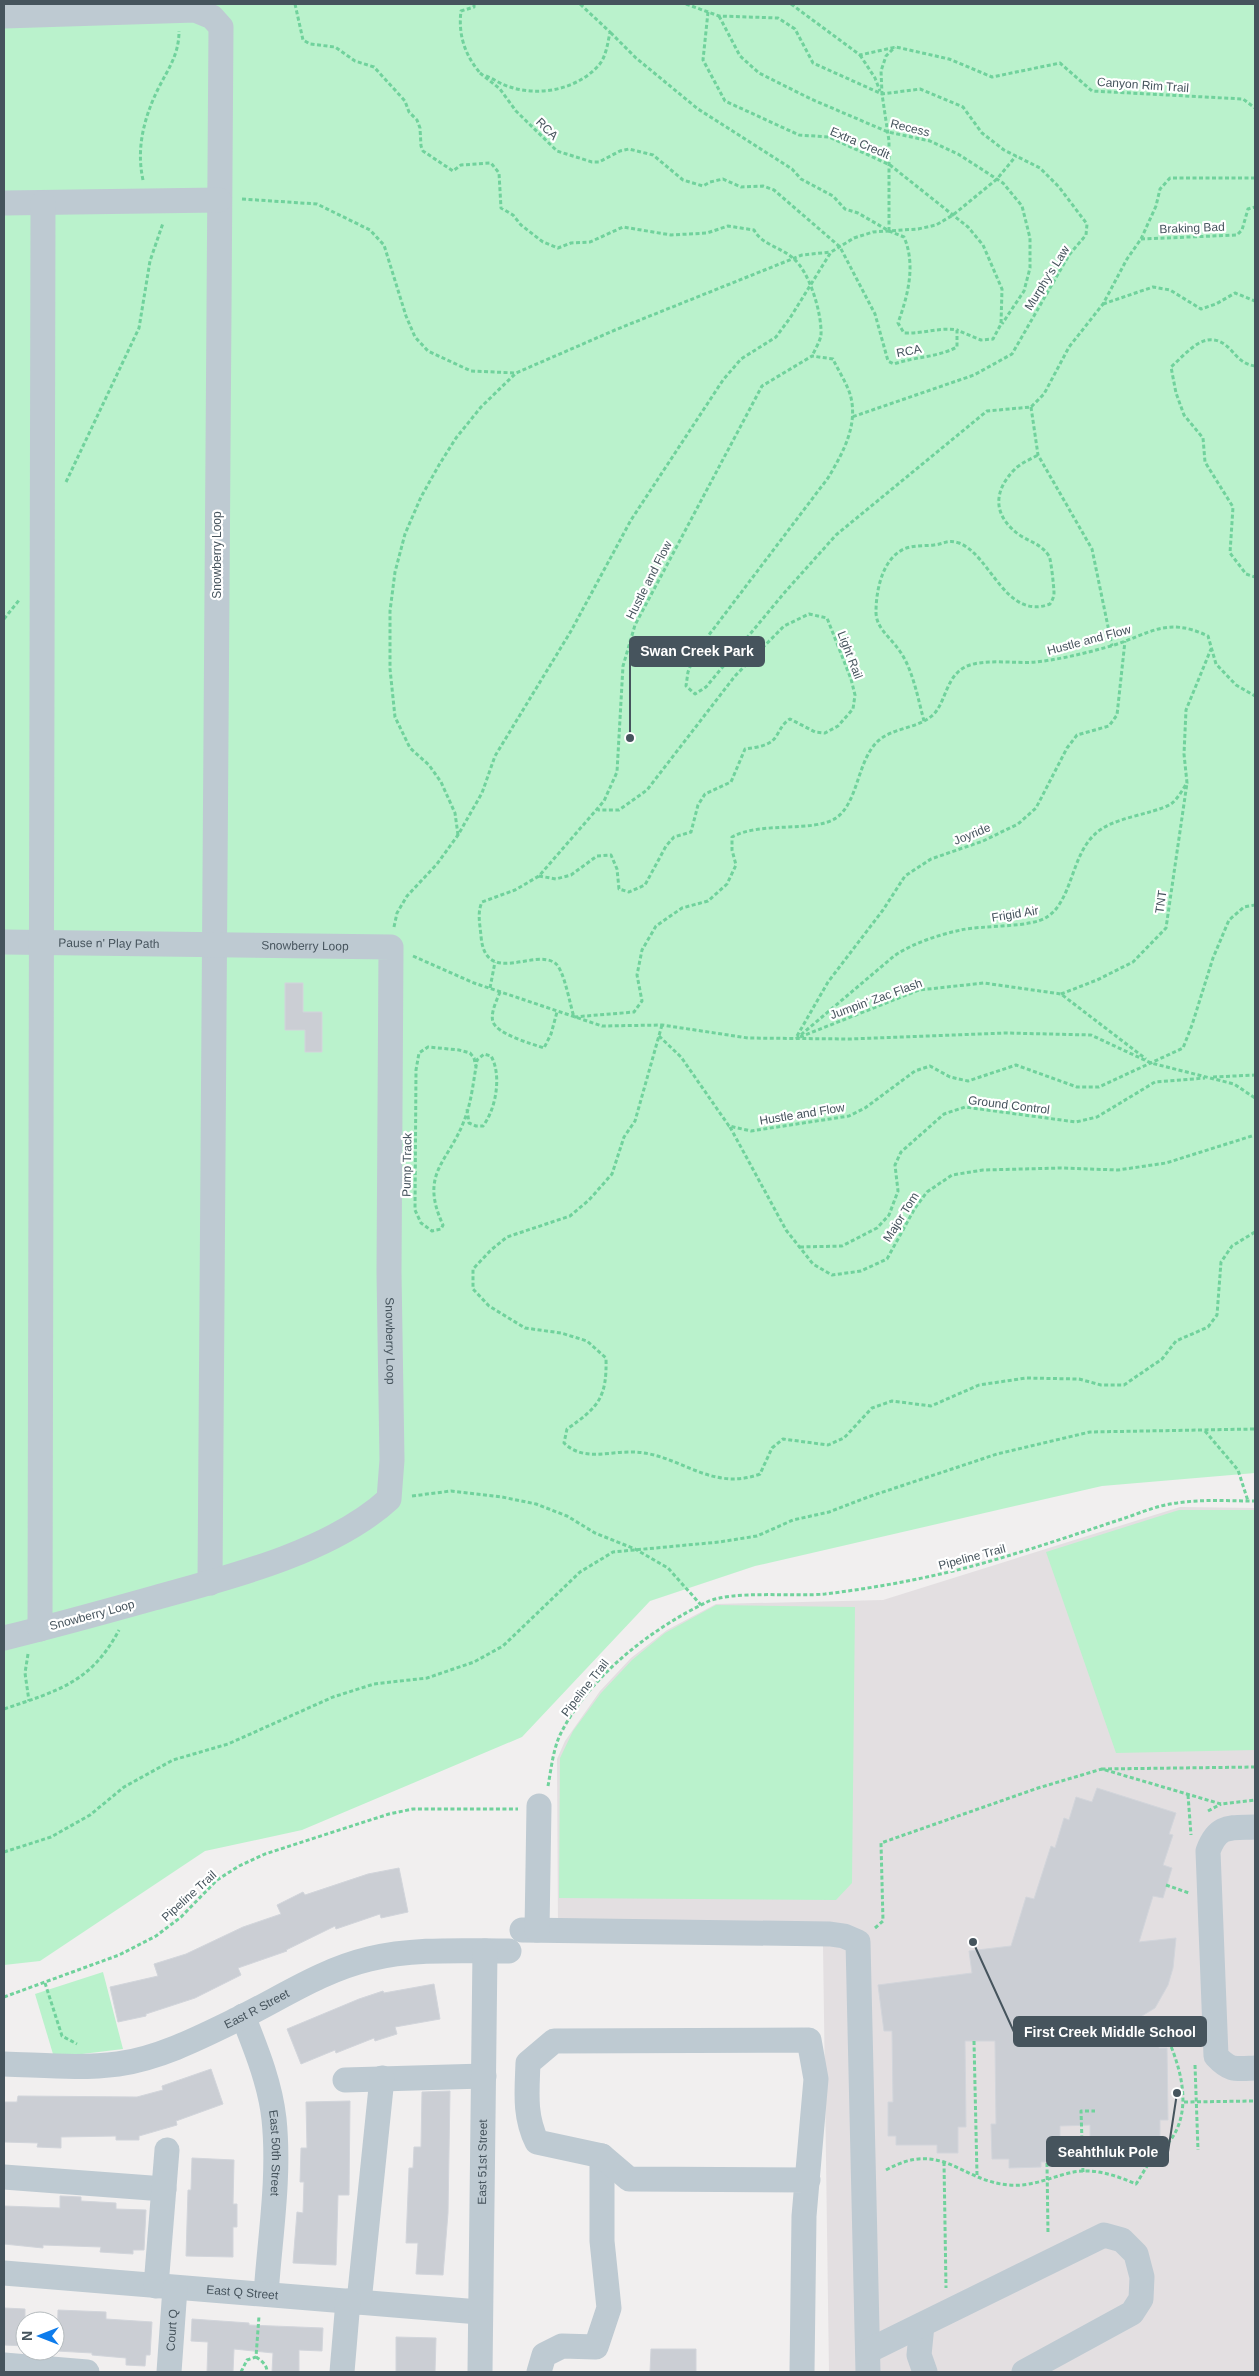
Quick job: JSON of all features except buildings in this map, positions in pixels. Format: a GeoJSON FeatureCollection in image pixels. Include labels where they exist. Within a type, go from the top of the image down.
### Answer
{"type":"FeatureCollection","features":[{"type":"Feature","properties":{"kind":"street","name":"Snowberry Loop"},"geometry":{"type":"LineString","coordinates":[[4,1638],[210,1583],[270,1564],[337,1534],[378,1509],[389,1499],[392,1460],[389,1272],[391,947],[214,944],[221,27],[212,17],[195,10],[180,11]]}},
{"type":"Feature","properties":{"kind":"street"},"geometry":{"type":"LineString","coordinates":[[4,16],[180,11]]}},
{"type":"Feature","properties":{"kind":"street"},"geometry":{"type":"LineString","coordinates":[[4,203],[219,200]]}},
{"type":"Feature","properties":{"kind":"street"},"geometry":{"type":"LineString","coordinates":[[40,1629],[43,203]]}},
{"type":"Feature","properties":{"kind":"street","name":"Pause n' Play Path"},"geometry":{"type":"LineString","coordinates":[[4,942],[214,944]]}},
{"type":"Feature","properties":{"kind":"street"},"geometry":{"type":"LineString","coordinates":[[210,1583],[214,944]]}},
{"type":"Feature","properties":{"kind":"street"},"geometry":{"type":"LineString","coordinates":[[540,1806],[529,1930],[830,1934],[844,1936],[858,1942],[868,2362]]}},
{"type":"Feature","properties":{"kind":"street"},"geometry":{"type":"LineString","coordinates":[[1255,1827],[1226,1828],[1214,1837],[1208,1851],[1216,2056],[1226,2067],[1236,2069],[1255,2068]]}},
{"type":"Feature","properties":{"kind":"street","name":"East R Street"},"geometry":{"type":"LineString","coordinates":[[4,2064],[68,2067],[118,2064],[172,2048],[243,2016],[322,1974],[368,1959],[405,1952],[497,1951]]}},
{"type":"Feature","properties":{"kind":"street","name":"East 51st Street"},"geometry":{"type":"LineString","coordinates":[[480,2372],[479,2312],[484,2076],[497,1951]]}},
{"type":"Feature","properties":{"kind":"street","name":"East 50th Street"},"geometry":{"type":"LineString","coordinates":[[243,2016],[262,2067],[274,2118],[274,2187],[262,2305]]}},
{"type":"Feature","properties":{"kind":"street"},"geometry":{"type":"LineString","coordinates":[[802,2372],[804,2216],[808,2180],[816,2078],[809,2040],[554,2041],[528,2063],[526,2105],[529,2127],[537,2142],[602,2156],[629,2179],[808,2180]]}},
{"type":"Feature","properties":{"kind":"street"},"geometry":{"type":"LineString","coordinates":[[345,2080],[484,2076]]}},
{"type":"Feature","properties":{"kind":"street"},"geometry":{"type":"LineString","coordinates":[[342,2372],[354,2301],[382,2078]]}},
{"type":"Feature","properties":{"kind":"street","name":"Court Q"},"geometry":{"type":"LineString","coordinates":[[167,2150],[164,2189],[169,2372]]}},
{"type":"Feature","properties":{"kind":"street"},"geometry":{"type":"LineString","coordinates":[[539,2372],[544,2355],[562,2346],[596,2347],[609,2308],[602,2241],[602,2156]]}},
{"type":"Feature","properties":{"kind":"street"},"geometry":{"type":"LineString","coordinates":[[4,2177],[164,2189]]}},
{"type":"Feature","properties":{"kind":"street"},"geometry":{"type":"LineString","coordinates":[[868,2362],[922,2325],[1104,2235],[1122,2240],[1136,2254],[1142,2277],[1142,2299],[1132,2313],[1024,2372]]}},
{"type":"Feature","properties":{"kind":"street","name":"East Q Street"},"geometry":{"type":"LineString","coordinates":[[4,2273],[166,2287],[262,2305],[354,2301],[479,2312]]}},
{"type":"Feature","properties":{"kind":"street"},"geometry":{"type":"LineString","coordinates":[[922,2325],[919,2356],[925,2372]]}},
{"type":"Feature","properties":{"kind":"street"},"geometry":{"type":"LineString","coordinates":[[4,2365],[87,2372]]}},
{"type":"Feature","properties":{"kind":"path"},"geometry":{"type":"LineString","coordinates":[[295,4],[303,40],[310,44],[335,47],[355,61],[374,67],[405,101],[409,112],[417,120],[423,150],[447,168],[453,171],[461,165],[491,163],[499,173],[501,208],[513,215],[521,225],[550,246],[558,248],[571,243],[590,242],[623,227],[670,235],[707,233],[728,226],[754,230],[758,239],[779,248],[801,266],[810,284],[820,318],[821,336],[812,356],[833,359],[850,394],[852,417],[847,447],[828,478],[696,652],[688,672],[686,686],[694,694],[706,687],[785,592],[836,535],[987,411],[1030,407],[1044,394],[1069,347],[1103,304],[1128,259],[1142,239],[1156,206],[1160,188],[1170,178],[1255,178]]}},
{"type":"Feature","properties":{"kind":"path"},"geometry":{"type":"LineString","coordinates":[[474,4],[474,7],[461,11],[459,28],[468,57],[480,73],[510,88],[536,92],[557,90],[579,80],[600,64],[610,32],[597,17],[580,4]]}},
{"type":"Feature","properties":{"kind":"path"},"geometry":{"type":"LineString","coordinates":[[686,4],[719,16],[778,18],[795,29],[813,63],[882,94]]}},
{"type":"Feature","properties":{"kind":"path"},"geometry":{"type":"LineString","coordinates":[[791,4],[860,55],[875,78],[882,94]]}},
{"type":"Feature","properties":{"kind":"path"},"geometry":{"type":"LineString","coordinates":[[62,490],[139,328],[150,262],[164,217],[142,179],[140,157],[142,134],[158,88],[176,56],[180,11]]}},
{"type":"Feature","properties":{"kind":"path","name":"Extra Credit"},"geometry":{"type":"LineString","coordinates":[[708,12],[703,60],[725,101],[799,135],[829,137],[890,165],[968,227],[983,245],[1002,289],[1001,324]]}},
{"type":"Feature","properties":{"kind":"path","name":"Recess"},"geometry":{"type":"LineString","coordinates":[[719,16],[740,56],[759,73],[888,132],[930,141],[958,154],[998,180],[1022,206],[1030,238],[1030,268],[1024,292],[1001,324]]}},
{"type":"Feature","properties":{"kind":"path","name":"RCA"},"geometry":{"type":"LineString","coordinates":[[480,73],[500,89],[516,111],[557,151],[592,162],[598,162],[620,151],[629,149],[653,155],[688,182],[703,186],[723,179],[741,187],[763,186],[774,190],[840,247],[875,314],[888,361],[894,364],[910,358],[942,354],[957,346],[957,330],[944,328],[921,334],[904,333],[898,323],[910,278],[910,251],[904,237],[889,231],[858,213],[845,209],[833,196],[801,180],[792,169],[698,109],[636,58],[610,32]]}},
{"type":"Feature","properties":{"kind":"path"},"geometry":{"type":"LineString","coordinates":[[889,231],[890,165],[888,132],[882,94],[882,63],[886,56],[896,47]]}},
{"type":"Feature","properties":{"kind":"path","name":"Canyon Rim Trail"},"geometry":{"type":"LineString","coordinates":[[860,55],[896,47],[949,59],[992,77],[1060,63],[1092,91],[1243,99],[1255,108]]}},
{"type":"Feature","properties":{"kind":"path","name":"Murphy's Law"},"geometry":{"type":"LineString","coordinates":[[852,417],[974,375],[1012,354],[1070,255],[1086,235],[1087,224],[1059,187],[1040,168],[1004,150],[982,133],[963,106],[920,89],[882,94]]}},
{"type":"Feature","properties":{"kind":"path"},"geometry":{"type":"LineString","coordinates":[[458,835],[455,813],[441,782],[429,765],[410,748],[395,717],[390,669],[390,611],[395,572],[405,534],[421,498],[456,438],[481,407],[516,374],[615,330],[802,256],[831,252],[854,238],[873,232],[918,229],[936,224],[953,216],[998,180],[1016,156]]}},
{"type":"Feature","properties":{"kind":"path"},"geometry":{"type":"LineString","coordinates":[[219,200],[253,198],[317,204],[370,230],[384,245],[394,281],[412,330],[415,337],[428,351],[471,371],[516,374]]}},
{"type":"Feature","properties":{"kind":"path","name":"Braking Bad"},"geometry":{"type":"LineString","coordinates":[[1142,239],[1237,235],[1242,230],[1248,209],[1255,207]]}},
{"type":"Feature","properties":{"kind":"path"},"geometry":{"type":"LineString","coordinates":[[831,252],[776,337],[741,359],[723,380],[649,490],[571,631],[495,756],[482,793],[458,835],[437,864],[407,896],[397,912],[391,947],[490,988],[602,1026],[662,1025],[748,1038],[795,1039],[858,1039],[1006,1033],[1091,1035],[1150,1063],[1234,1084],[1255,1098]]}},
{"type":"Feature","properties":{"kind":"path"},"geometry":{"type":"LineString","coordinates":[[1103,304],[1153,287],[1170,290],[1201,309],[1216,304],[1235,293],[1255,301]]}},
{"type":"Feature","properties":{"kind":"path"},"geometry":{"type":"LineString","coordinates":[[957,330],[981,340],[993,339],[1001,324]]}},
{"type":"Feature","properties":{"kind":"path"},"geometry":{"type":"LineString","coordinates":[[1255,366],[1238,360],[1229,348],[1213,339],[1199,342],[1171,367],[1176,393],[1184,415],[1203,438],[1205,462],[1233,506],[1230,553],[1246,574],[1255,576]]}},
{"type":"Feature","properties":{"kind":"path","name":"Hustle and Flow"},"geometry":{"type":"LineString","coordinates":[[495,962],[485,954],[481,946],[478,915],[482,902],[516,890],[539,876],[604,801],[617,772],[623,666],[635,624],[762,386],[812,356]]}},
{"type":"Feature","properties":{"kind":"path"},"geometry":{"type":"LineString","coordinates":[[1030,407],[1038,455],[1092,549],[1112,646]]}},
{"type":"Feature","properties":{"kind":"path"},"geometry":{"type":"LineString","coordinates":[[924,721],[910,672],[900,651],[876,620],[876,601],[882,576],[892,558],[904,549],[919,545],[936,545],[947,540],[960,543],[974,554],[1007,593],[1024,604],[1040,608],[1050,604],[1054,595],[1050,557],[1041,546],[1020,535],[998,508],[998,497],[1005,482],[1016,468],[1038,455]]}},
{"type":"Feature","properties":{"kind":"path"},"geometry":{"type":"LineString","coordinates":[[4,620],[22,595]]}},
{"type":"Feature","properties":{"kind":"path","name":"Light Rail"},"geometry":{"type":"LineString","coordinates":[[539,876],[556,879],[571,875],[597,856],[612,855],[617,868],[619,889],[629,892],[645,885],[666,846],[674,837],[691,832],[698,805],[705,794],[732,782],[745,749],[769,743],[776,737],[783,723],[790,719],[815,732],[825,733],[838,726],[854,709],[855,695],[852,679],[826,618],[809,614],[784,626],[735,676],[646,790],[619,810],[597,810]]}},
{"type":"Feature","properties":{"kind":"path","name":"Hustle and Flow"},"geometry":{"type":"LineString","coordinates":[[574,1017],[634,1012],[642,1001],[637,975],[642,950],[656,926],[682,908],[708,901],[727,884],[736,865],[732,850],[732,837],[744,831],[818,824],[836,818],[848,804],[868,753],[878,742],[892,733],[924,721],[935,712],[952,678],[964,667],[979,664],[1034,662],[1057,659],[1112,646],[1159,628],[1190,627],[1208,636],[1216,664],[1236,685],[1255,696]]}},
{"type":"Feature","properties":{"kind":"path","name":"Joyride"},"geometry":{"type":"LineString","coordinates":[[795,1039],[828,982],[883,910],[905,876],[931,859],[983,841],[1018,824],[1036,808],[1067,748],[1077,735],[1109,726],[1117,715],[1125,641]]}},
{"type":"Feature","properties":{"kind":"path"},"geometry":{"type":"LineString","coordinates":[[1188,783],[1184,754],[1186,710],[1211,648]]}},
{"type":"Feature","properties":{"kind":"path","name":"Frigid Air"},"geometry":{"type":"LineString","coordinates":[[795,1039],[894,956],[909,946],[962,930],[1020,924],[1047,917],[1064,897],[1077,859],[1094,834],[1126,818],[1172,803],[1188,783]]}},
{"type":"Feature","properties":{"kind":"path","name":"TNT"},"geometry":{"type":"LineString","coordinates":[[1061,994],[1097,980],[1133,962],[1166,928],[1188,783]]}},
{"type":"Feature","properties":{"kind":"path","name":"Hustle and Flow"},"geometry":{"type":"LineString","coordinates":[[729,1126],[751,1131],[849,1116],[866,1108],[915,1071],[930,1066],[950,1077],[968,1081],[1016,1065],[1077,1087],[1099,1087],[1183,1048],[1229,920],[1244,906],[1255,905]]}},
{"type":"Feature","properties":{"kind":"path"},"geometry":{"type":"LineString","coordinates":[[490,988],[495,962],[515,963],[543,958],[555,963],[562,970],[574,1017]]}},
{"type":"Feature","properties":{"kind":"path","name":"Jumpin' Zac Flash"},"geometry":{"type":"LineString","coordinates":[[795,1039],[919,990],[984,983],[1061,994],[1150,1063]]}},
{"type":"Feature","properties":{"kind":"path"},"geometry":{"type":"LineString","coordinates":[[500,991],[494,1006],[492,1021],[497,1029],[544,1048],[552,1034],[557,1012]]}},
{"type":"Feature","properties":{"kind":"path"},"geometry":{"type":"LineString","coordinates":[[662,1025],[635,1121],[624,1137],[612,1174],[589,1200],[570,1216],[507,1237],[473,1269],[473,1289],[489,1306],[525,1328],[561,1333],[586,1341],[606,1358],[606,1383],[597,1404],[584,1418],[567,1429],[564,1443],[573,1451],[590,1455],[631,1452],[649,1454],[704,1474],[744,1480],[760,1474],[772,1448],[783,1439],[828,1445],[844,1438],[872,1408],[892,1401],[931,1406],[979,1385],[1026,1378],[1078,1379],[1101,1385],[1124,1385],[1162,1359],[1176,1341],[1208,1327],[1217,1315],[1221,1262],[1232,1246],[1255,1232]]}},
{"type":"Feature","properties":{"kind":"path"},"geometry":{"type":"LineString","coordinates":[[658,1036],[681,1058],[729,1126]]}},
{"type":"Feature","properties":{"kind":"path","name":"Pump Track"},"geometry":{"type":"LineString","coordinates":[[428,1047],[459,1050],[470,1053],[474,1058],[476,1067],[465,1121],[436,1172],[435,1207],[444,1225],[441,1229],[432,1231],[421,1223],[415,1210],[416,1070],[419,1053],[428,1047]]}},
{"type":"Feature","properties":{"kind":"path"},"geometry":{"type":"LineString","coordinates":[[467,1109],[469,1123],[483,1126],[494,1104],[496,1063],[492,1056],[484,1054],[477,1060],[476,1067]]}},
{"type":"Feature","properties":{"kind":"path","name":"Ground Control"},"geometry":{"type":"LineString","coordinates":[[800,1247],[842,1246],[877,1228],[889,1215],[898,1190],[895,1165],[902,1152],[944,1114],[965,1107],[1076,1122],[1097,1117],[1155,1082],[1255,1074]]}},
{"type":"Feature","properties":{"kind":"path","name":"Major Tom"},"geometry":{"type":"LineString","coordinates":[[729,1126],[786,1230],[813,1264],[832,1274],[861,1271],[886,1259],[915,1208],[927,1192],[952,1175],[983,1170],[1061,1168],[1118,1170],[1166,1163],[1255,1135]]}},
{"type":"Feature","properties":{"kind":"path"},"geometry":{"type":"LineString","coordinates":[[4,1852],[51,1837],[82,1820],[124,1788],[173,1760],[228,1744],[333,1697],[374,1684],[427,1678],[474,1662],[503,1646],[580,1572],[607,1554],[635,1549],[719,1542],[757,1536],[793,1520],[830,1512],[868,1497],[998,1454],[1090,1432],[1115,1430],[1255,1429]]}},
{"type":"Feature","properties":{"kind":"path"},"geometry":{"type":"LineString","coordinates":[[1205,1430],[1238,1470],[1248,1501]]}},
{"type":"Feature","properties":{"kind":"path"},"geometry":{"type":"LineString","coordinates":[[389,1499],[451,1491],[502,1497],[536,1504],[567,1516],[595,1533],[635,1549],[668,1568],[701,1605]]}},
{"type":"Feature","properties":{"kind":"path","name":"Pipeline Trail"},"geometry":{"type":"LineString","coordinates":[[4,1997],[45,1984],[119,1955],[156,1936],[181,1917],[217,1880],[238,1866],[265,1854],[389,1814],[413,1809],[530,1809],[540,1806],[546,1796],[551,1766],[560,1735],[582,1702],[612,1667],[651,1634],[710,1601],[733,1597],[822,1594],[931,1577],[1015,1554],[1161,1506],[1205,1501],[1255,1501]]}},
{"type":"Feature","properties":{"kind":"path"},"geometry":{"type":"LineString","coordinates":[[4,1709],[62,1690],[90,1669],[109,1649],[132,1604]]}},
{"type":"Feature","properties":{"kind":"path"},"geometry":{"type":"LineString","coordinates":[[29,1701],[25,1673],[32,1642],[40,1629]]}},
{"type":"Feature","properties":{"kind":"path"},"geometry":{"type":"LineString","coordinates":[[858,1942],[883,1921],[881,1843],[1038,1788],[1102,1769],[1255,1767]]}},
{"type":"Feature","properties":{"kind":"path"},"geometry":{"type":"LineString","coordinates":[[1102,1769],[1221,1804],[1255,1800]]}},
{"type":"Feature","properties":{"kind":"path"},"geometry":{"type":"LineString","coordinates":[[1188,1794],[1191,1838]]}},
{"type":"Feature","properties":{"kind":"path"},"geometry":{"type":"LineString","coordinates":[[1166,1885],[1192,1894]]}},
{"type":"Feature","properties":{"kind":"path"},"geometry":{"type":"LineString","coordinates":[[45,1984],[62,2036],[84,2045]]}},
{"type":"Feature","properties":{"kind":"path"},"geometry":{"type":"LineString","coordinates":[[878,2174],[897,2164],[913,2160],[934,2159],[997,2184],[1012,2185],[1048,2181],[1070,2172],[1094,2171],[1116,2175],[1136,2184],[1150,2162],[1172,2138],[1184,2102],[1182,2079],[1167,2037]]}},
{"type":"Feature","properties":{"kind":"path"},"geometry":{"type":"LineString","coordinates":[[974,2041],[977,2175]]}},
{"type":"Feature","properties":{"kind":"path"},"geometry":{"type":"LineString","coordinates":[[1184,2102],[1255,2101]]}},
{"type":"Feature","properties":{"kind":"path"},"geometry":{"type":"LineString","coordinates":[[1083,2172],[1082,2111],[1095,2111]]}},
{"type":"Feature","properties":{"kind":"path"},"geometry":{"type":"LineString","coordinates":[[1060,2154],[1082,2154]]}},
{"type":"Feature","properties":{"kind":"path"},"geometry":{"type":"LineString","coordinates":[[944,2162],[946,2291]]}},
{"type":"Feature","properties":{"kind":"path"},"geometry":{"type":"LineString","coordinates":[[1047,2162],[1048,2234]]}},
{"type":"Feature","properties":{"kind":"path"},"geometry":{"type":"LineString","coordinates":[[256,2357],[262,2305]]}},
{"type":"Feature","properties":{"kind":"path"},"geometry":{"type":"LineString","coordinates":[[241,2372],[247,2360],[256,2357]]}},
{"type":"Feature","properties":{"kind":"path"},"geometry":{"type":"LineString","coordinates":[[256,2357],[262,2361],[267,2372]]}},
{"type":"Feature","properties":{"kind":"shaded area"},"geometry":{"type":"Polygon","coordinates":[[[1180,1507],[1255,1508],[1255,2372],[829,2372],[823,1945],[558,1930],[557,1759],[565,1741],[600,1691],[631,1658],[667,1630],[716,1604],[883,1600],[1180,1507]]]}},
{"type":"Feature","properties":{"kind":"green space"},"geometry":{"type":"Polygon","coordinates":[[[4,4],[1255,4],[1255,1473],[1102,1486],[755,1566],[650,1601],[522,1737],[302,1830],[205,1851],[40,1961],[4,1965],[4,4]]]}},
{"type":"Feature","properties":{"kind":"green space"},"geometry":{"type":"Polygon","coordinates":[[[1179,1510],[1255,1510],[1255,1750],[1116,1753],[1046,1552],[1179,1510]]]}},
{"type":"Feature","properties":{"kind":"green space"},"geometry":{"type":"Polygon","coordinates":[[[716,1605],[855,1607],[852,1883],[836,1900],[559,1898],[560,1758],[573,1731],[601,1693],[632,1660],[665,1633],[716,1605]]]}},
{"type":"Feature","properties":{"kind":"green space"},"geometry":{"type":"Polygon","coordinates":[[[103,1972],[123,2049],[74,2055],[53,2054],[35,1994],[103,1972]]]}},
{"type":"Feature","properties":{"kind":"place","name":"Swan Creek Park"},"geometry":{"type":"Point","coordinates":[630,738]}},
{"type":"Feature","properties":{"kind":"place","name":"First Creek Middle School"},"geometry":{"type":"Point","coordinates":[973,1942]}},
{"type":"Feature","properties":{"kind":"place","name":"Seahthluk Pole"},"geometry":{"type":"Point","coordinates":[1177,2093]}}]}
